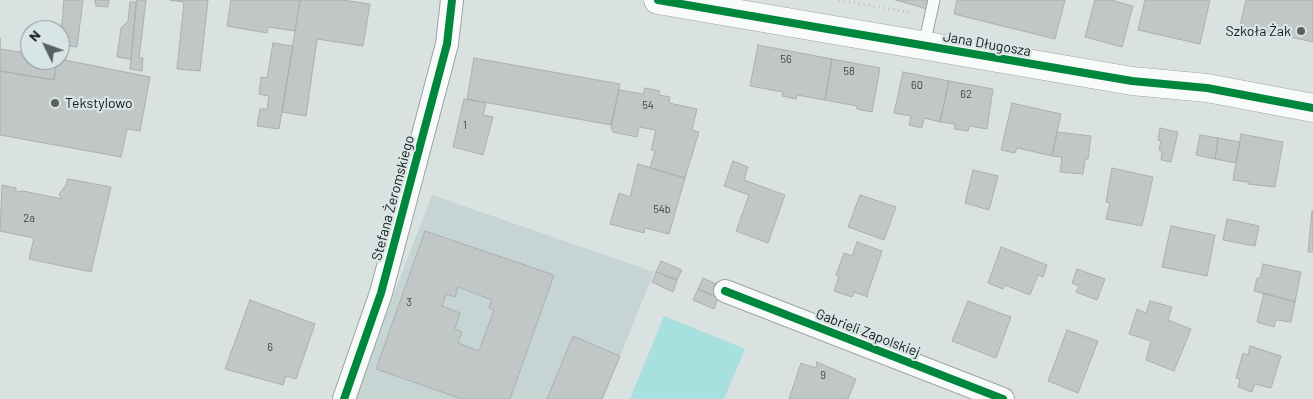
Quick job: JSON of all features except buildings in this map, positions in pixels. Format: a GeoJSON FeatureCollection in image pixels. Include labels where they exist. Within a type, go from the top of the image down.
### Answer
{"type":"FeatureCollection","features":[{"type":"Feature","properties":{"kind":"street","name":"Stefana Żeromskiego"},"geometry":{"type":"LineString","coordinates":[[344,399],[381,293],[447,44],[452,0]]}},
{"type":"Feature","properties":{"kind":"street","name":"Jana Długosza"},"geometry":{"type":"LineString","coordinates":[[658,0],[1132,81],[1206,88],[1313,108]]}},
{"type":"Feature","properties":{"kind":"street","name":"Gabrieli Zapolskiej"},"geometry":{"type":"LineString","coordinates":[[724,291],[1003,399]]}},
{"type":"Feature","properties":{"kind":"lane"},"geometry":{"type":"LineString","coordinates":[[924,45],[934,0]]}},
{"type":"Feature","properties":{"kind":"shaded area"},"geometry":{"type":"Polygon","coordinates":[[[432,195],[654,272],[603,399],[353,399],[432,195]]]}},
{"type":"Feature","properties":{"kind":"shaded area"},"geometry":{"type":"Polygon","coordinates":[[[664,316],[745,349],[724,399],[630,399],[664,316]]]}},
{"type":"Feature","properties":{"kind":"cycle path"},"geometry":{"type":"LineString","coordinates":[[344,399],[381,293],[447,44],[452,0]]}},
{"type":"Feature","properties":{"kind":"cycle path"},"geometry":{"type":"LineString","coordinates":[[658,0],[1132,81],[1207,88],[1313,108]]}},
{"type":"Feature","properties":{"kind":"cycle path"},"geometry":{"type":"LineString","coordinates":[[725,291],[1003,399]]}},
{"type":"Feature","properties":{"kind":"place","name":"Szkoła Żak"},"geometry":{"type":"Point","coordinates":[1301,31]}},
{"type":"Feature","properties":{"kind":"place","name":"Tekstylowo"},"geometry":{"type":"Point","coordinates":[55,103]}}]}
